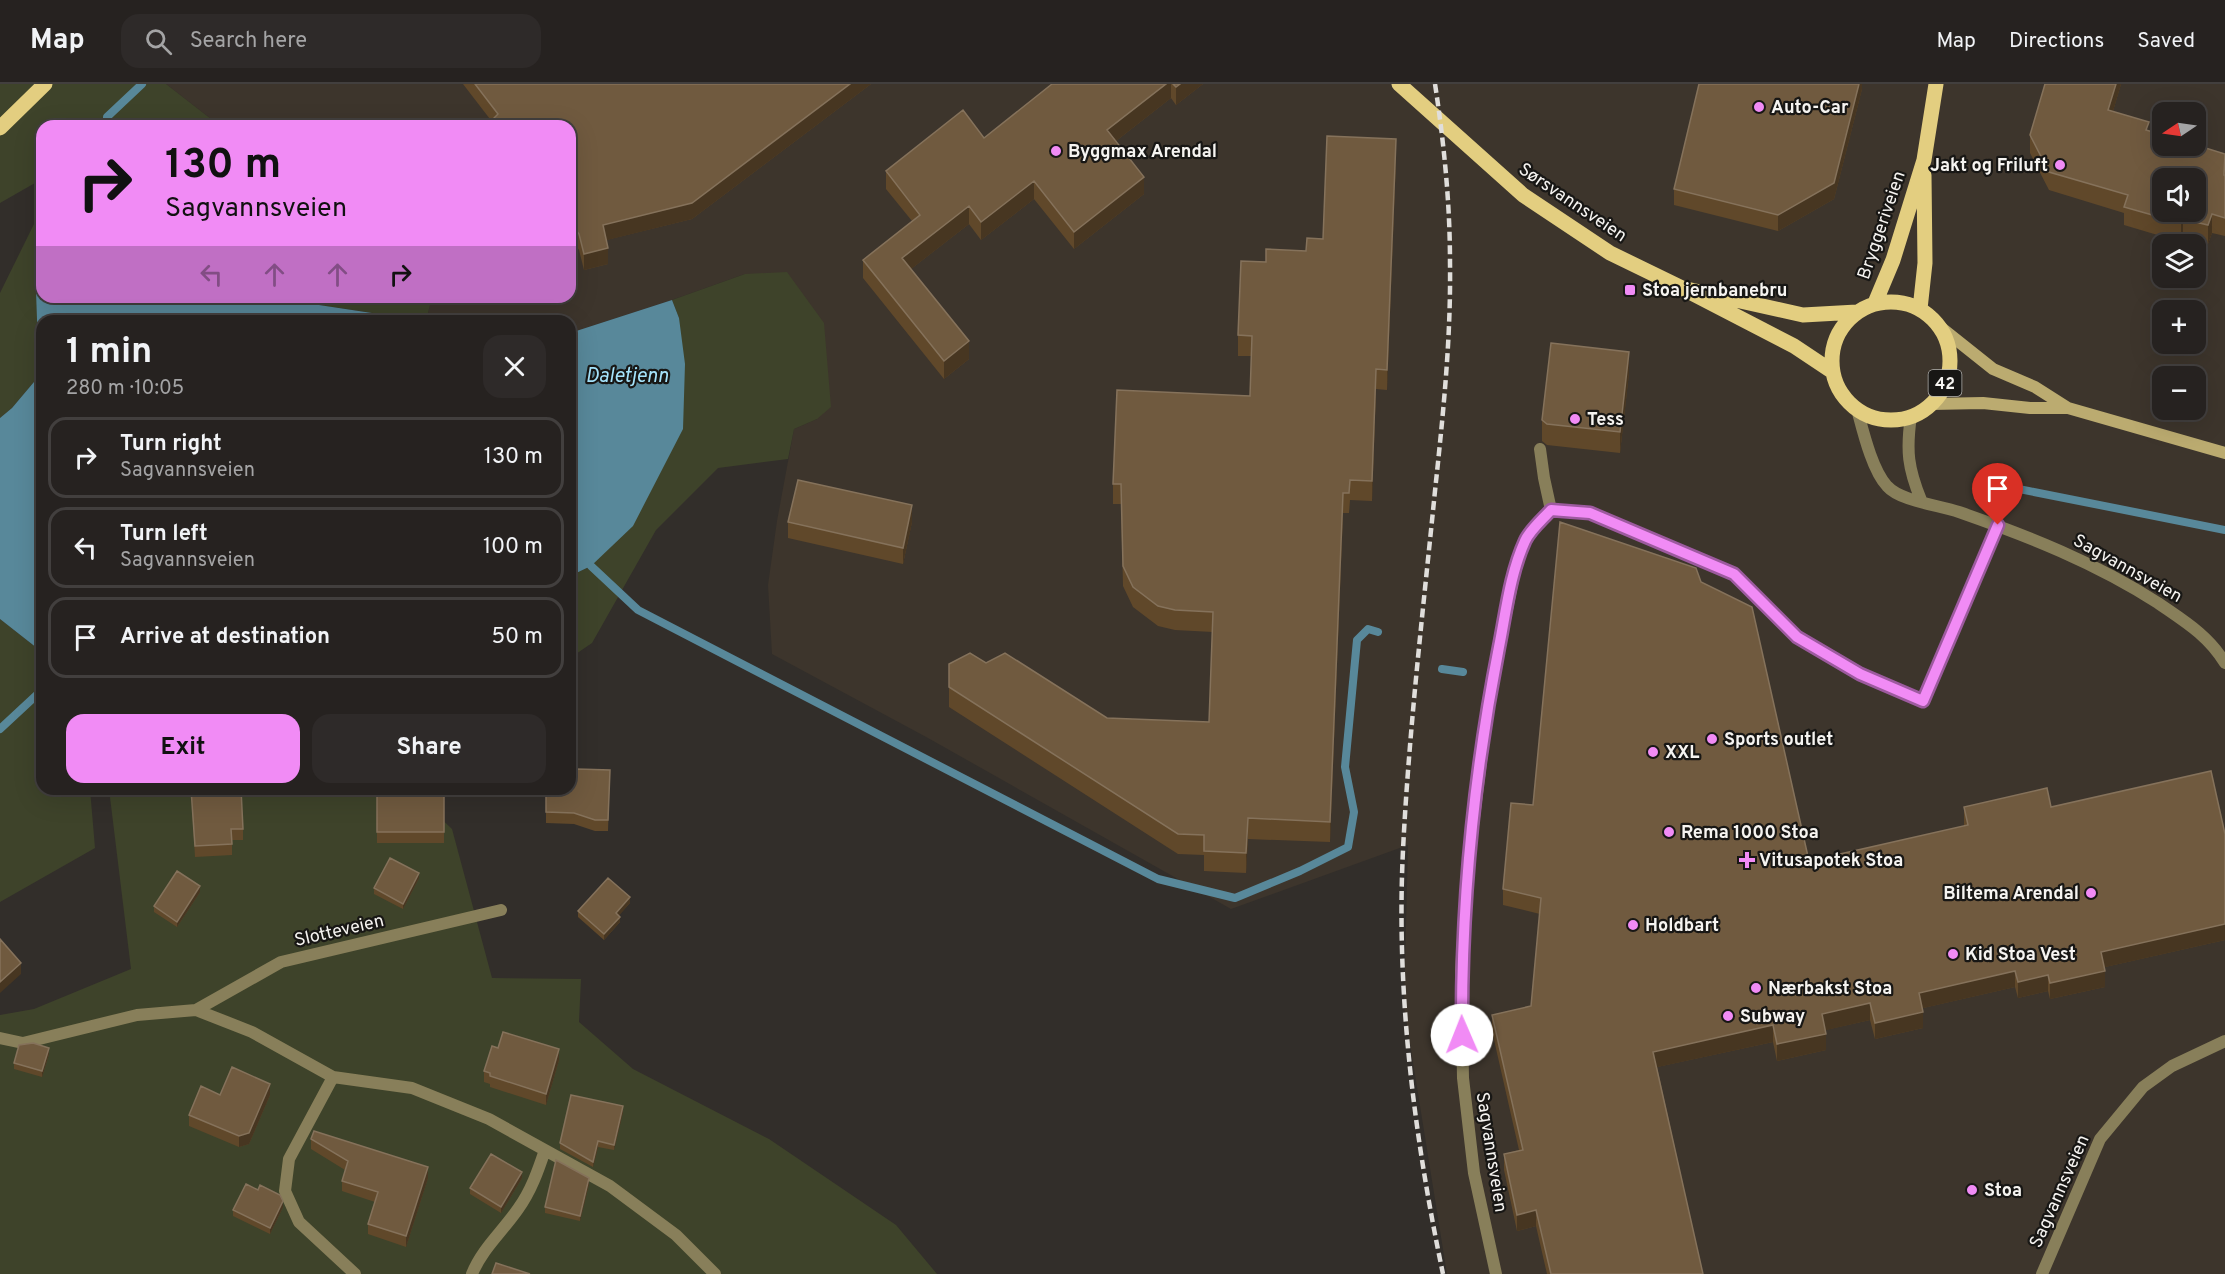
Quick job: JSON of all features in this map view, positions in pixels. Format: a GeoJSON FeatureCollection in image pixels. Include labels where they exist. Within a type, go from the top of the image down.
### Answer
{"type":"FeatureCollection","features":[{"type":"Feature","properties":{"kind":"main road"},"geometry":{"type":"LineString","coordinates":[[3,120],[45,84]]}},
{"type":"Feature","properties":{"kind":"main road","name":"Sørsvannsveien"},"geometry":{"type":"LineString","coordinates":[[1399,84],[1522,195],[1610,253],[1794,346],[1833,372]]}},
{"type":"Feature","properties":{"kind":"main road","name":"Bryggeriveien"},"geometry":{"type":"LineString","coordinates":[[1875,303],[1893,260],[1924,160],[1936,84]]}},
{"type":"Feature","properties":{"kind":"main road","name":"Bryggeriveien"},"geometry":{"type":"LineString","coordinates":[[1920,309],[1925,263],[1924,160]]}},
{"type":"Feature","properties":{"kind":"main road","name":"Sørsvannsveien"},"geometry":{"type":"LineString","coordinates":[[1682,288],[1803,315],[1857,312]]}},
{"type":"Feature","properties":{"kind":"main road","name":"42"},"geometry":{"type":"LineString","coordinates":[[1890,301],[1906,303],[1920,309],[1939,326],[1947,341],[1950,358],[1948,375],[1942,391],[1931,404],[1911,416],[1893,420],[1874,417],[1857,410],[1838,387],[1833,372],[1832,355],[1836,338],[1845,323],[1857,312],[1875,303],[1890,301]]}},
{"type":"Feature","properties":{"kind":"main road"},"geometry":{"type":"LineString","coordinates":[[1939,326],[1993,369],[2035,387],[2068,408]]}},
{"type":"Feature","properties":{"kind":"main road"},"geometry":{"type":"LineString","coordinates":[[1931,404],[1983,403],[2030,408],[2068,408],[2225,453]]}},
{"type":"Feature","properties":{"kind":"street","name":"Sagvannsveien"},"geometry":{"type":"LineString","coordinates":[[1857,410],[1871,456],[1885,485],[1899,496],[1921,500],[1998,525],[2080,558],[2144,594],[2198,629],[2225,663]]}},
{"type":"Feature","properties":{"kind":"street"},"geometry":{"type":"LineString","coordinates":[[1911,416],[1907,444],[1911,475],[1921,500]]}},
{"type":"Feature","properties":{"kind":"street"},"geometry":{"type":"LineString","coordinates":[[1540,448],[1551,510],[1590,513],[1734,574],[1797,637],[1860,674],[1923,701],[1998,525]]}},
{"type":"Feature","properties":{"kind":"street","name":"Sagvannsveien"},"geometry":{"type":"LineString","coordinates":[[1496,1274],[1474,1173],[1463,1078],[1461,971],[1467,874],[1489,697],[1515,570],[1526,538],[1551,510]]}},
{"type":"Feature","properties":{"kind":"street","name":"Slotteveien"},"geometry":{"type":"LineString","coordinates":[[0,1038],[23,1043],[137,1015],[196,1010],[281,962],[501,910]]}},
{"type":"Feature","properties":{"kind":"street","name":"Slotteveien"},"geometry":{"type":"LineString","coordinates":[[196,1010],[252,1032],[333,1077],[412,1088],[489,1119],[610,1185],[676,1235],[715,1274]]}},
{"type":"Feature","properties":{"kind":"street","name":"Sagvannsveien"},"geometry":{"type":"LineString","coordinates":[[2042,1274],[2100,1139],[2143,1088],[2172,1066],[2225,1041]]}},
{"type":"Feature","properties":{"kind":"street"},"geometry":{"type":"LineString","coordinates":[[333,1077],[289,1159],[285,1191],[299,1222],[355,1274]]}},
{"type":"Feature","properties":{"kind":"street"},"geometry":{"type":"LineString","coordinates":[[472,1274],[479,1258],[518,1210],[534,1184],[545,1150]]}},
{"type":"Feature","properties":{"kind":"shaded area","name":"Stoa"},"geometry":{"type":"Polygon","coordinates":[[[166,84],[2225,84],[2225,1274],[1447,1274],[1404,1006],[1408,845],[1231,909],[928,738],[772,654],[768,585],[794,429],[817,419],[745,274],[576,331],[576,315],[428,315],[430,303],[576,303],[576,120],[212,120],[166,84]]]}},
{"type":"Feature","properties":{"kind":"green space"},"geometry":{"type":"Polygon","coordinates":[[[0,84],[166,84],[212,120],[36,120],[36,182],[0,203],[0,84]]]}},
{"type":"Feature","properties":{"kind":"green space"},"geometry":{"type":"Polygon","coordinates":[[[36,224],[36,303],[40,303],[40,315],[36,315],[36,380],[12,408],[0,418],[0,293],[36,224]]]}},
{"type":"Feature","properties":{"kind":"green space"},"geometry":{"type":"Polygon","coordinates":[[[787,272],[824,323],[831,407],[817,419],[794,429],[788,459],[718,468],[656,530],[592,643],[576,654],[576,573],[591,566],[679,318],[672,300],[745,274],[787,272]]]}},
{"type":"Feature","properties":{"kind":"green space"},"geometry":{"type":"Polygon","coordinates":[[[315,303],[430,303],[428,315],[386,315],[315,303]]]}},
{"type":"Feature","properties":{"kind":"green space"},"geometry":{"type":"Polygon","coordinates":[[[0,619],[36,647],[36,795],[91,795],[95,848],[0,902],[0,619]]]}},
{"type":"Feature","properties":{"kind":"green space"},"geometry":{"type":"Polygon","coordinates":[[[110,795],[416,795],[452,829],[492,978],[581,979],[579,1022],[633,1069],[769,1139],[896,1225],[937,1274],[0,1274],[0,1015],[34,1009],[131,969],[110,795]]]}},
{"type":"Feature","properties":{"kind":"water","name":"Daletjenn"},"geometry":{"type":"Polygon","coordinates":[[[672,300],[679,318],[685,364],[683,429],[633,526],[591,566],[576,573],[576,331],[672,300]]]}},
{"type":"Feature","properties":{"kind":"water"},"geometry":{"type":"Polygon","coordinates":[[[36,303],[315,303],[385,315],[37,315],[36,303]]]}},
{"type":"Feature","properties":{"kind":"water"},"geometry":{"type":"Polygon","coordinates":[[[36,380],[36,647],[0,619],[0,418],[12,408],[36,380]]]}},
{"type":"Feature","properties":{"kind":"building"},"geometry":{"type":"Polygon","coordinates":[[[475,84],[850,84],[692,203],[603,225],[608,248],[584,254],[576,230],[576,120],[494,120],[498,114],[475,84]]]}},
{"type":"Feature","properties":{"kind":"building"},"geometry":{"type":"Polygon","coordinates":[[[1052,84],[1166,84],[1107,130],[1144,177],[1074,232],[1034,181],[981,222],[969,206],[902,258],[969,341],[944,361],[863,260],[920,215],[886,171],[963,110],[984,138],[1052,84]]]}},
{"type":"Feature","properties":{"kind":"building"},"geometry":{"type":"Polygon","coordinates":[[[1699,84],[1859,84],[1834,183],[1778,215],[1674,189],[1699,84]]]}},
{"type":"Feature","properties":{"kind":"building"},"geometry":{"type":"Polygon","coordinates":[[[2045,84],[2116,84],[2108,110],[2149,122],[2146,130],[2152,132],[2152,156],[2206,156],[2206,148],[2225,154],[2225,218],[2212,214],[2208,225],[2196,222],[2206,222],[2206,168],[2152,168],[2152,215],[2124,207],[2128,195],[2049,172],[2030,135],[2045,84]]]}},
{"type":"Feature","properties":{"kind":"building"},"geometry":{"type":"Polygon","coordinates":[[[1327,136],[1396,139],[1387,370],[1376,369],[1372,481],[1350,480],[1349,493],[1343,493],[1330,822],[1248,818],[1246,853],[1204,851],[1204,835],[1178,834],[949,687],[949,664],[970,653],[986,663],[1005,653],[1107,718],[1209,722],[1213,612],[1175,610],[1158,606],[1133,587],[1123,566],[1121,484],[1113,484],[1117,390],[1250,396],[1252,336],[1238,335],[1241,261],[1266,262],[1266,249],[1306,251],[1307,238],[1323,239],[1327,136]]]}},
{"type":"Feature","properties":{"kind":"building"},"geometry":{"type":"Polygon","coordinates":[[[1551,343],[1629,352],[1620,432],[1547,424],[1542,420],[1551,343]]]}},
{"type":"Feature","properties":{"kind":"building"},"geometry":{"type":"Polygon","coordinates":[[[798,480],[912,505],[903,548],[788,522],[798,480]]]}},
{"type":"Feature","properties":{"kind":"building"},"geometry":{"type":"Polygon","coordinates":[[[1560,522],[1696,568],[1701,582],[1752,607],[1809,861],[1968,825],[1964,807],[2047,788],[2051,807],[2211,771],[2225,834],[2225,924],[2101,952],[2105,971],[2050,983],[2048,975],[2018,982],[2015,971],[1919,993],[1923,1012],[1875,1023],[1870,1003],[1822,1014],[1826,1034],[1777,1044],[1773,1025],[1653,1052],[1703,1274],[1551,1274],[1536,1210],[1517,1215],[1504,1154],[1523,1150],[1492,1015],[1531,1006],[1541,898],[1503,889],[1511,803],[1533,805],[1560,522]]]}},
{"type":"Feature","properties":{"kind":"building"},"geometry":{"type":"Polygon","coordinates":[[[577,769],[610,770],[608,820],[595,820],[574,813],[546,812],[546,795],[576,795],[577,769]]]}},
{"type":"Feature","properties":{"kind":"building"},"geometry":{"type":"Polygon","coordinates":[[[191,795],[241,795],[243,829],[231,829],[232,844],[195,846],[191,795]]]}},
{"type":"Feature","properties":{"kind":"building"},"geometry":{"type":"Polygon","coordinates":[[[377,795],[444,795],[444,832],[377,832],[377,795]]]}},
{"type":"Feature","properties":{"kind":"building"},"geometry":{"type":"Polygon","coordinates":[[[390,858],[419,873],[403,904],[374,888],[390,858]]]}},
{"type":"Feature","properties":{"kind":"building"},"geometry":{"type":"Polygon","coordinates":[[[177,871],[200,886],[177,922],[154,906],[177,871]]]}},
{"type":"Feature","properties":{"kind":"building"},"geometry":{"type":"Polygon","coordinates":[[[608,878],[630,897],[616,913],[620,917],[604,934],[578,911],[608,878]]]}},
{"type":"Feature","properties":{"kind":"building"},"geometry":{"type":"Polygon","coordinates":[[[0,939],[21,963],[0,982],[0,939]]]}},
{"type":"Feature","properties":{"kind":"building"},"geometry":{"type":"Polygon","coordinates":[[[503,1032],[559,1049],[546,1094],[490,1076],[490,1073],[484,1071],[492,1046],[498,1048],[503,1032]]]}},
{"type":"Feature","properties":{"kind":"building"},"geometry":{"type":"Polygon","coordinates":[[[33,1043],[49,1048],[42,1071],[14,1063],[19,1045],[33,1043]]]}},
{"type":"Feature","properties":{"kind":"building"},"geometry":{"type":"Polygon","coordinates":[[[232,1067],[270,1084],[249,1133],[239,1136],[189,1115],[201,1086],[220,1095],[232,1067]]]}},
{"type":"Feature","properties":{"kind":"building"},"geometry":{"type":"Polygon","coordinates":[[[571,1095],[623,1106],[614,1145],[598,1141],[593,1162],[560,1143],[571,1095]]]}},
{"type":"Feature","properties":{"kind":"building"},"geometry":{"type":"Polygon","coordinates":[[[314,1131],[428,1167],[406,1236],[368,1224],[378,1192],[342,1181],[348,1161],[311,1139],[314,1131]]]}},
{"type":"Feature","properties":{"kind":"building"},"geometry":{"type":"Polygon","coordinates":[[[491,1154],[522,1172],[501,1207],[470,1188],[491,1154]]]}},
{"type":"Feature","properties":{"kind":"building"},"geometry":{"type":"Polygon","coordinates":[[[556,1160],[589,1178],[580,1216],[545,1207],[556,1160]]]}},
{"type":"Feature","properties":{"kind":"building"},"geometry":{"type":"Polygon","coordinates":[[[246,1184],[258,1190],[260,1185],[280,1195],[283,1201],[270,1228],[233,1210],[246,1184]]]}},
{"type":"Feature","properties":{"kind":"building"},"geometry":{"type":"Polygon","coordinates":[[[496,1263],[530,1274],[492,1274],[496,1263]]]}},
{"type":"Feature","properties":{"kind":"waterway"},"geometry":{"type":"LineString","coordinates":[[107,120],[107,117],[142,84]]}},
{"type":"Feature","properties":{"kind":"waterway"},"geometry":{"type":"LineString","coordinates":[[1999,485],[2225,530]]}},
{"type":"Feature","properties":{"kind":"waterway"},"geometry":{"type":"LineString","coordinates":[[591,566],[638,610],[1158,879],[1235,898],[1300,871],[1348,847],[1354,812],[1345,767],[1357,640],[1368,629],[1378,632]]}},
{"type":"Feature","properties":{"kind":"waterway"},"geometry":{"type":"LineString","coordinates":[[1442,669],[1463,672]]}},
{"type":"Feature","properties":{"kind":"waterway"},"geometry":{"type":"LineString","coordinates":[[0,729],[36,696]]}},
{"type":"Feature","properties":{"kind":"railway"},"geometry":{"type":"LineString","coordinates":[[1435,84],[1448,196],[1450,241],[1448,349],[1409,760],[1403,850],[1402,957],[1416,1117],[1443,1274]]}},
{"type":"Feature","properties":{"kind":"place","name":"Auto-Car"},"geometry":{"type":"Point","coordinates":[1759,107]}},
{"type":"Feature","properties":{"kind":"place","name":"Byggmax Arendal"},"geometry":{"type":"Point","coordinates":[1056,151]}},
{"type":"Feature","properties":{"kind":"place","name":"Jakt og Friluft"},"geometry":{"type":"Point","coordinates":[2060,165]}},
{"type":"Feature","properties":{"kind":"place","name":"Stoa jernbanebru"},"geometry":{"type":"Point","coordinates":[1630,290]}},
{"type":"Feature","properties":{"kind":"place","name":"Tess"},"geometry":{"type":"Point","coordinates":[1575,419]}},
{"type":"Feature","properties":{"kind":"place","name":"Sports outlet"},"geometry":{"type":"Point","coordinates":[1712,739]}},
{"type":"Feature","properties":{"kind":"place","name":"XXL"},"geometry":{"type":"Point","coordinates":[1653,752]}},
{"type":"Feature","properties":{"kind":"place","name":"Rema 1000 Stoa"},"geometry":{"type":"Point","coordinates":[1669,832]}},
{"type":"Feature","properties":{"kind":"place","name":"Vitusapotek Stoa"},"geometry":{"type":"Point","coordinates":[1747,860]}},
{"type":"Feature","properties":{"kind":"place","name":"Biltema Arendal"},"geometry":{"type":"Point","coordinates":[2091,893]}},
{"type":"Feature","properties":{"kind":"place","name":"Holdbart"},"geometry":{"type":"Point","coordinates":[1633,925]}},
{"type":"Feature","properties":{"kind":"place","name":"Kid Stoa Vest"},"geometry":{"type":"Point","coordinates":[1953,954]}},
{"type":"Feature","properties":{"kind":"place","name":"Nærbakst Stoa"},"geometry":{"type":"Point","coordinates":[1756,988]}},
{"type":"Feature","properties":{"kind":"place","name":"Subway"},"geometry":{"type":"Point","coordinates":[1728,1016]}},
{"type":"Feature","properties":{"kind":"place","name":"Stoa"},"geometry":{"type":"Point","coordinates":[1972,1190]}},
{"type":"Feature","properties":{"kind":"route"},"geometry":{"type":"LineString","coordinates":[[1462,1035],[1461,971],[1467,874],[1489,697],[1515,570],[1526,538],[1551,510],[1590,513],[1734,574],[1797,637],[1860,674],[1923,701],[1998,525]]}}]}
